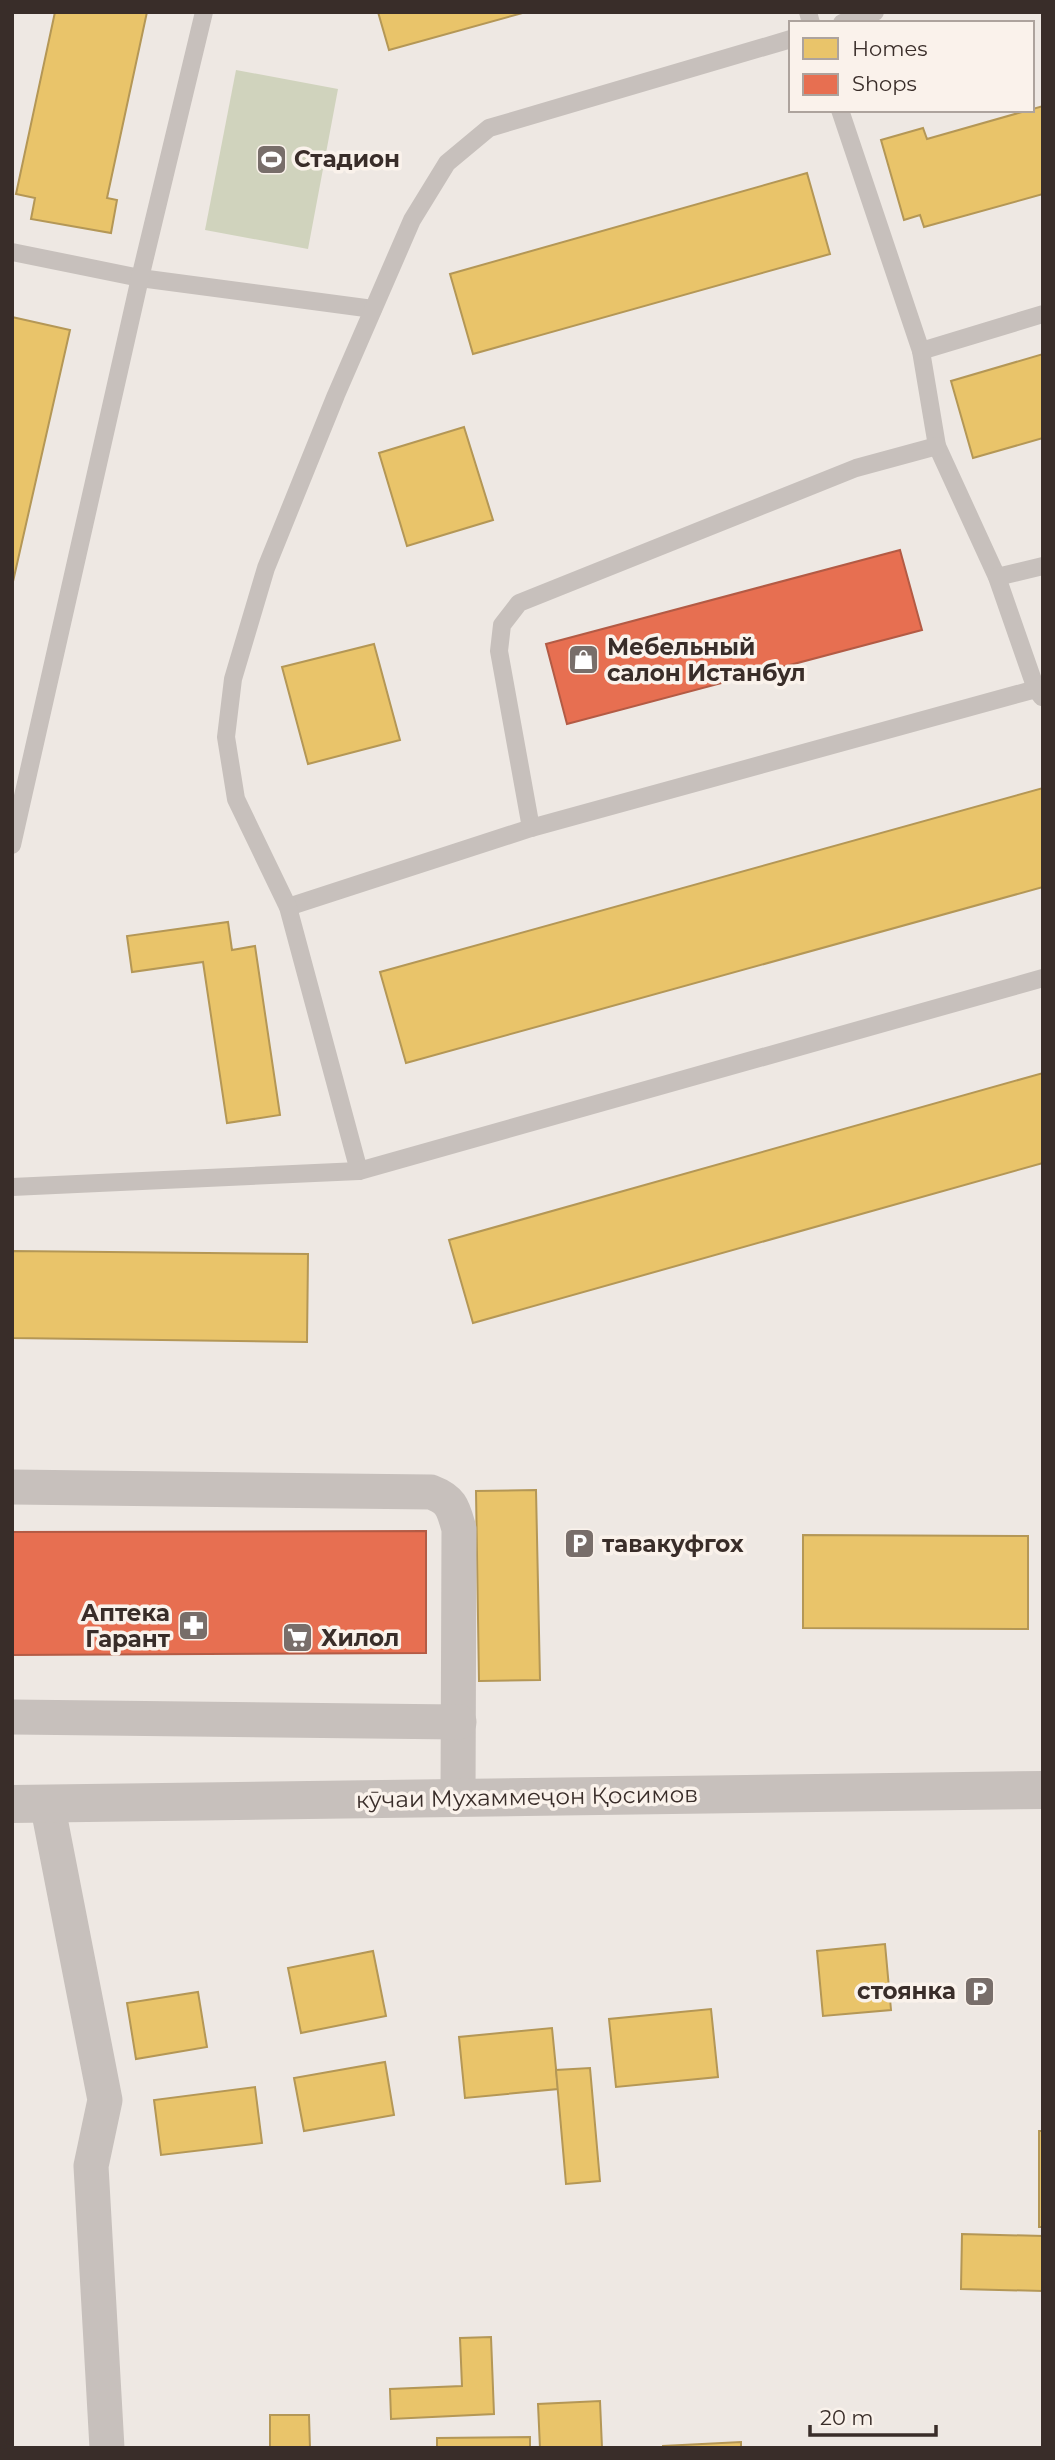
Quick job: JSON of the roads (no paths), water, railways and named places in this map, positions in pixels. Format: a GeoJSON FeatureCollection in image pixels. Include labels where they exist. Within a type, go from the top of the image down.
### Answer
{"type":"FeatureCollection","features":[{"type":"Feature","properties":{"kind":"street"},"geometry":{"type":"LineString","coordinates":[[12,1487],[431,1492],[446,1498],[454,1510],[459,1529],[458,1798]]}},
{"type":"Feature","properties":{"kind":"street"},"geometry":{"type":"LineString","coordinates":[[12,1717],[458,1722]]}},
{"type":"Feature","properties":{"kind":"street","name":"кӯчаи Мухаммеҷон Қосимов"},"geometry":{"type":"LineString","coordinates":[[29,1803],[1043,1790]]}},
{"type":"Feature","properties":{"kind":"street"},"geometry":{"type":"LineString","coordinates":[[29,1803],[104,2100],[91,2166],[107,2448]]}},
{"type":"Feature","properties":{"kind":"lane"},"geometry":{"type":"LineString","coordinates":[[12,845],[140,278],[204,12]]}},
{"type":"Feature","properties":{"kind":"lane"},"geometry":{"type":"LineString","coordinates":[[848,21],[875,12]]}},
{"type":"Feature","properties":{"kind":"lane"},"geometry":{"type":"LineString","coordinates":[[359,1171],[288,907],[236,799],[226,737],[233,679],[266,568],[412,220],[447,163],[489,128],[789,40]]}},
{"type":"Feature","properties":{"kind":"lane"},"geometry":{"type":"LineString","coordinates":[[288,907],[531,828],[1040,693],[997,577],[937,446],[921,351],[841,112]]}},
{"type":"Feature","properties":{"kind":"lane"},"geometry":{"type":"LineString","coordinates":[[12,252],[140,278],[373,309]]}},
{"type":"Feature","properties":{"kind":"lane"},"geometry":{"type":"LineString","coordinates":[[921,351],[1043,314]]}},
{"type":"Feature","properties":{"kind":"lane"},"geometry":{"type":"LineString","coordinates":[[531,828],[499,651],[502,625],[519,603],[856,468],[937,446]]}},
{"type":"Feature","properties":{"kind":"lane"},"geometry":{"type":"LineString","coordinates":[[997,577],[1043,566]]}},
{"type":"Feature","properties":{"kind":"lane"},"geometry":{"type":"LineString","coordinates":[[12,1187],[359,1171],[1043,978]]}},
{"type":"Feature","properties":{"kind":"place","name":"Стадион"},"geometry":{"type":"Point","coordinates":[271,159]}},
{"type":"Feature","properties":{"kind":"place","name":"Мебельный салон Истанбул"},"geometry":{"type":"Point","coordinates":[584,660]}},
{"type":"Feature","properties":{"kind":"place","name":"тавакуфгох"},"geometry":{"type":"Point","coordinates":[579,1544]}},
{"type":"Feature","properties":{"kind":"place","name":"Аптека Гарант"},"geometry":{"type":"Point","coordinates":[193,1626]}},
{"type":"Feature","properties":{"kind":"place","name":"Хилол"},"geometry":{"type":"Point","coordinates":[298,1638]}},
{"type":"Feature","properties":{"kind":"place","name":"стоянка"},"geometry":{"type":"Point","coordinates":[979,1991]}}]}
